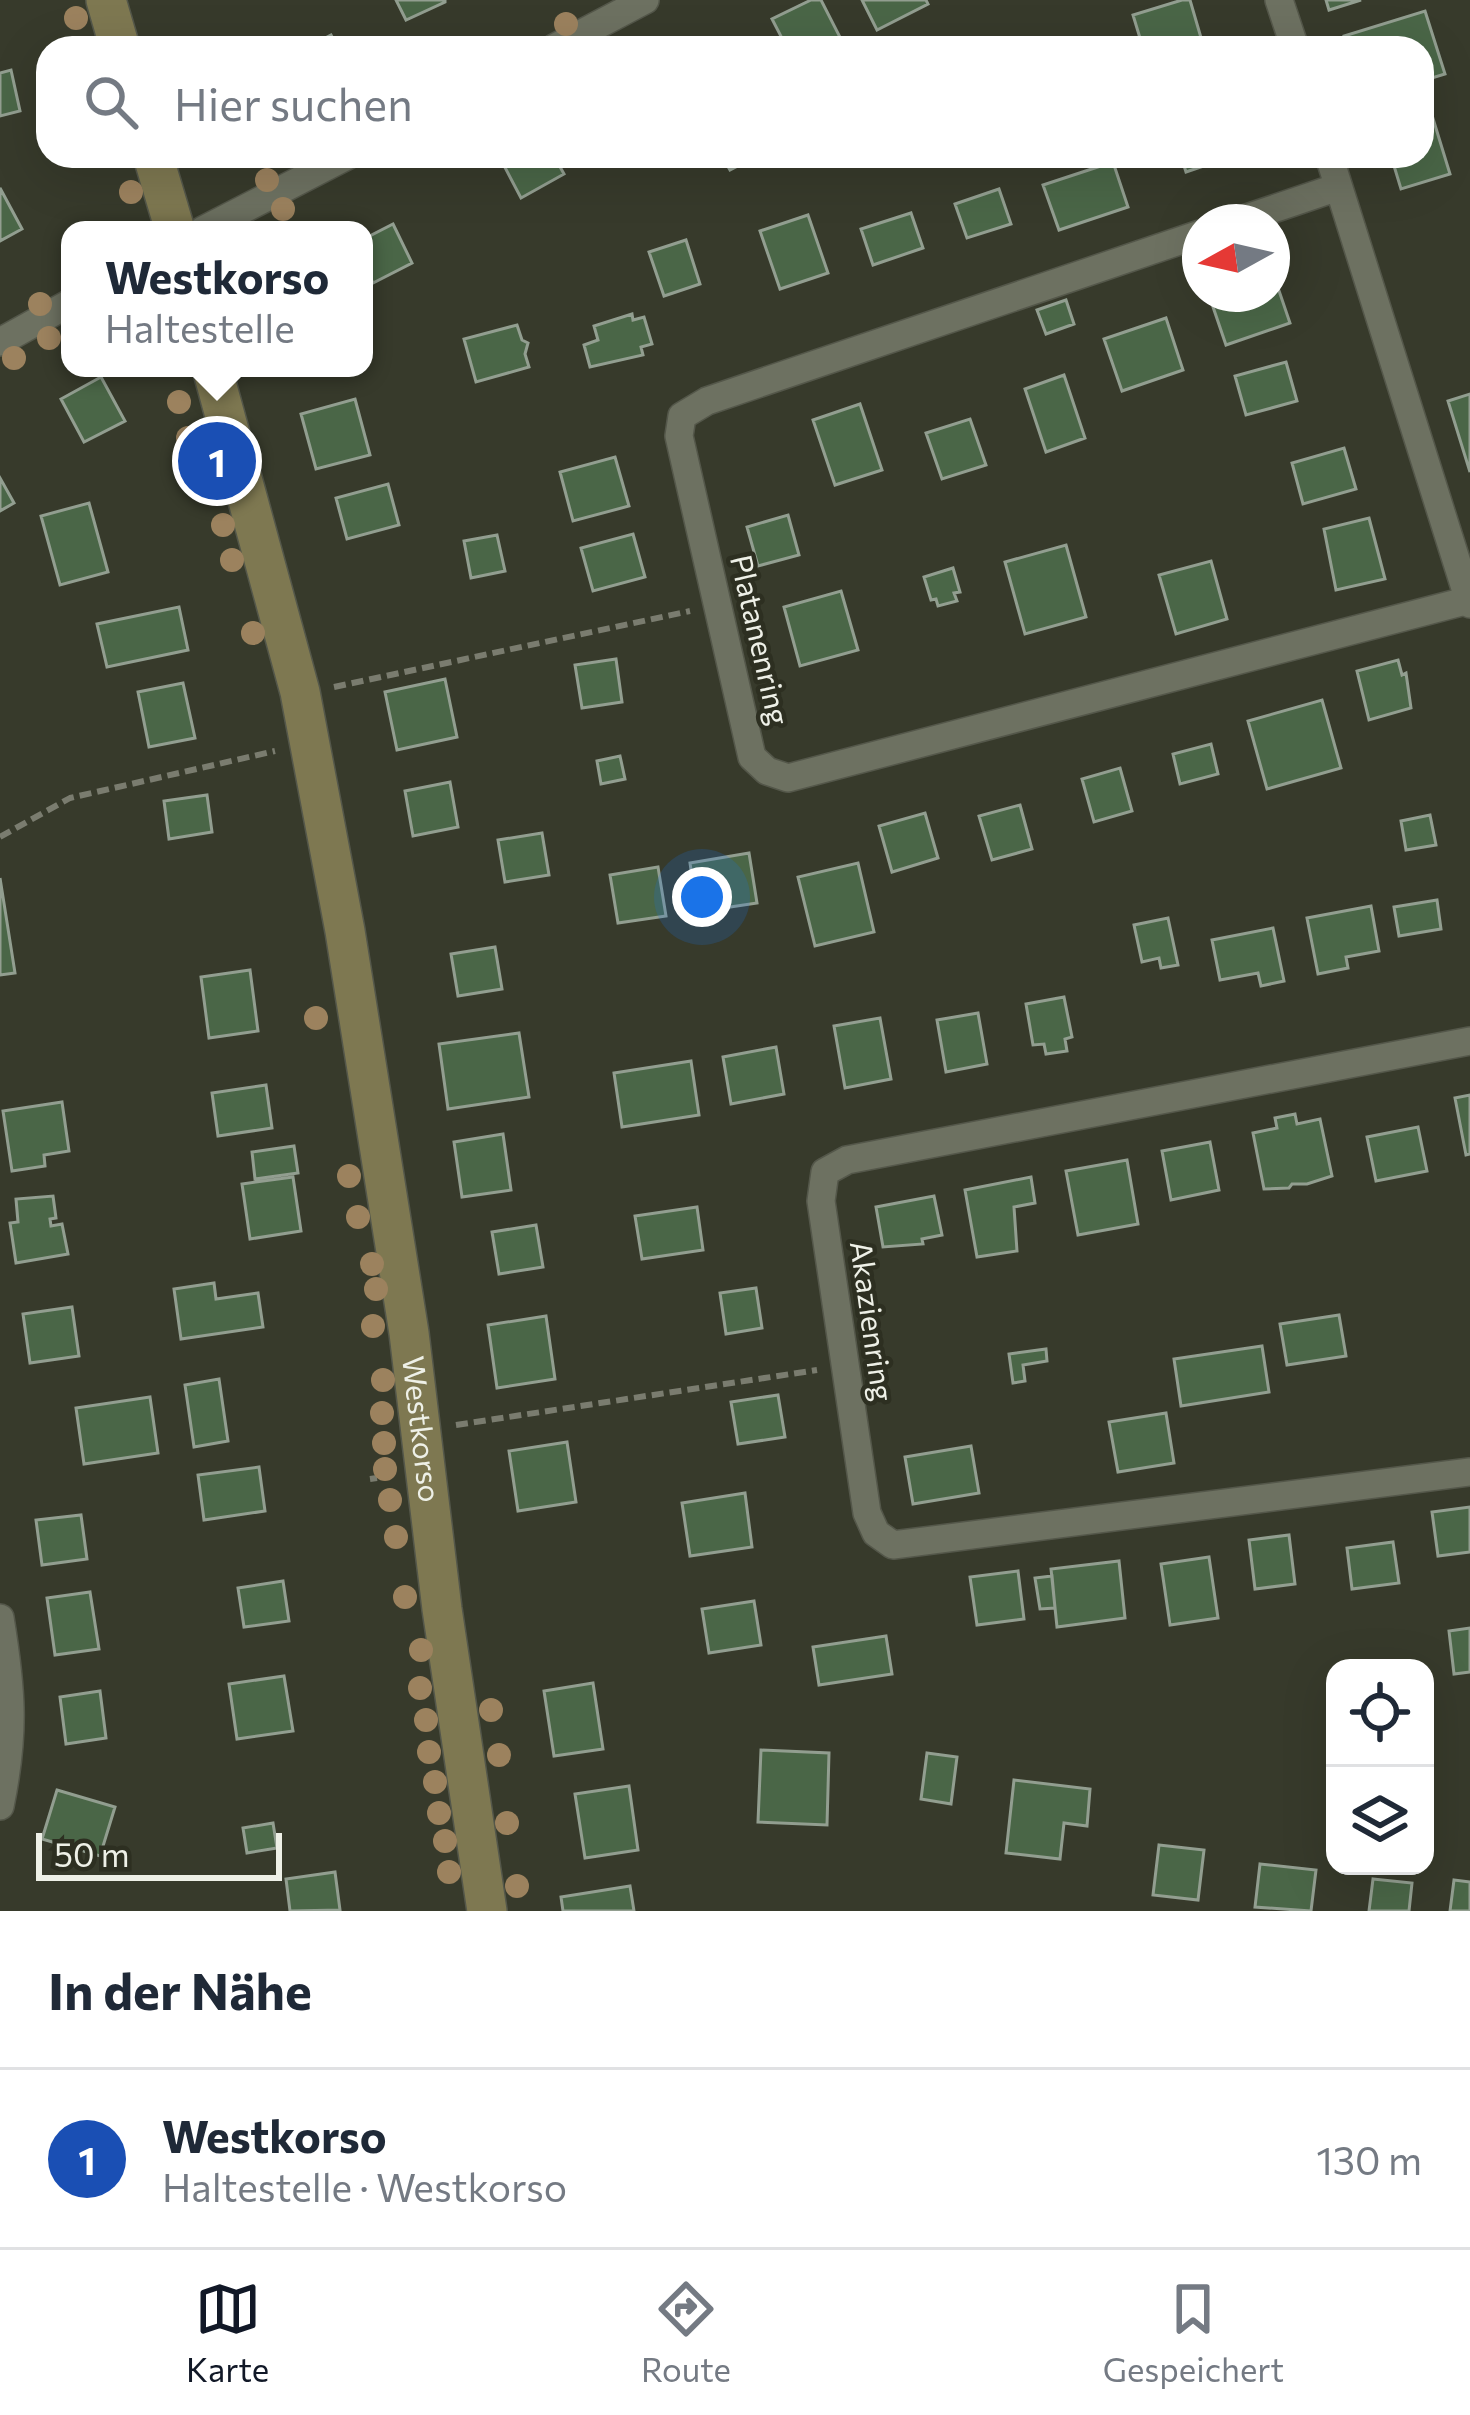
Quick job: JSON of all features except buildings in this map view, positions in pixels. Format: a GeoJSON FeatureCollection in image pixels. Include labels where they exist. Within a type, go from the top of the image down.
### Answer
{"type":"FeatureCollection","features":[{"type":"Feature","properties":{"kind":"street"},"geometry":{"type":"LineString","coordinates":[[106,0],[116,36]]}},
{"type":"Feature","properties":{"kind":"street"},"geometry":{"type":"LineString","coordinates":[[577,36],[645,0]]}},
{"type":"Feature","properties":{"kind":"street"},"geometry":{"type":"LineString","coordinates":[[1280,0],[1291,36]]}},
{"type":"Feature","properties":{"kind":"street"},"geometry":{"type":"LineString","coordinates":[[157,168],[172,221]]}},
{"type":"Feature","properties":{"kind":"street"},"geometry":{"type":"LineString","coordinates":[[220,221],[323,168]]}},
{"type":"Feature","properties":{"kind":"street"},"geometry":{"type":"LineString","coordinates":[[1332,168],[1469,602]]}},
{"type":"Feature","properties":{"kind":"street"},"geometry":{"type":"LineString","coordinates":[[1287,204],[1338,187]]}},
{"type":"Feature","properties":{"kind":"street","name":"Platanenring"},"geometry":{"type":"LineString","coordinates":[[1182,240],[707,401],[682,416],[679,436],[752,757],[766,771],[788,778],[1469,602]]}},
{"type":"Feature","properties":{"kind":"street"},"geometry":{"type":"LineString","coordinates":[[0,342],[61,308]]}},
{"type":"Feature","properties":{"kind":"street","name":"Westkorso"},"geometry":{"type":"LineString","coordinates":[[214,377],[294,666],[328,839],[409,1333],[487,1911]]}},
{"type":"Feature","properties":{"kind":"street","name":"Akazienring"},"geometry":{"type":"LineString","coordinates":[[1470,1041],[847,1160],[824,1172],[821,1201],[867,1513],[876,1533],[893,1545],[1470,1472]]}},
{"type":"Feature","properties":{"kind":"street"},"geometry":{"type":"LineString","coordinates":[[0,1618],[11,1684],[11,1753],[0,1805]]}},
{"type":"Feature","properties":{"kind":"path"},"geometry":{"type":"LineString","coordinates":[[360,682],[718,605]]}},
{"type":"Feature","properties":{"kind":"path"},"geometry":{"type":"LineString","coordinates":[[0,836],[70,797],[260,754]]}},
{"type":"Feature","properties":{"kind":"path"},"geometry":{"type":"LineString","coordinates":[[456,1425],[844,1365]]}},
{"type":"Feature","properties":{"kind":"place","name":"Westkorso"},"geometry":{"type":"Point","coordinates":[217,461]}}]}
